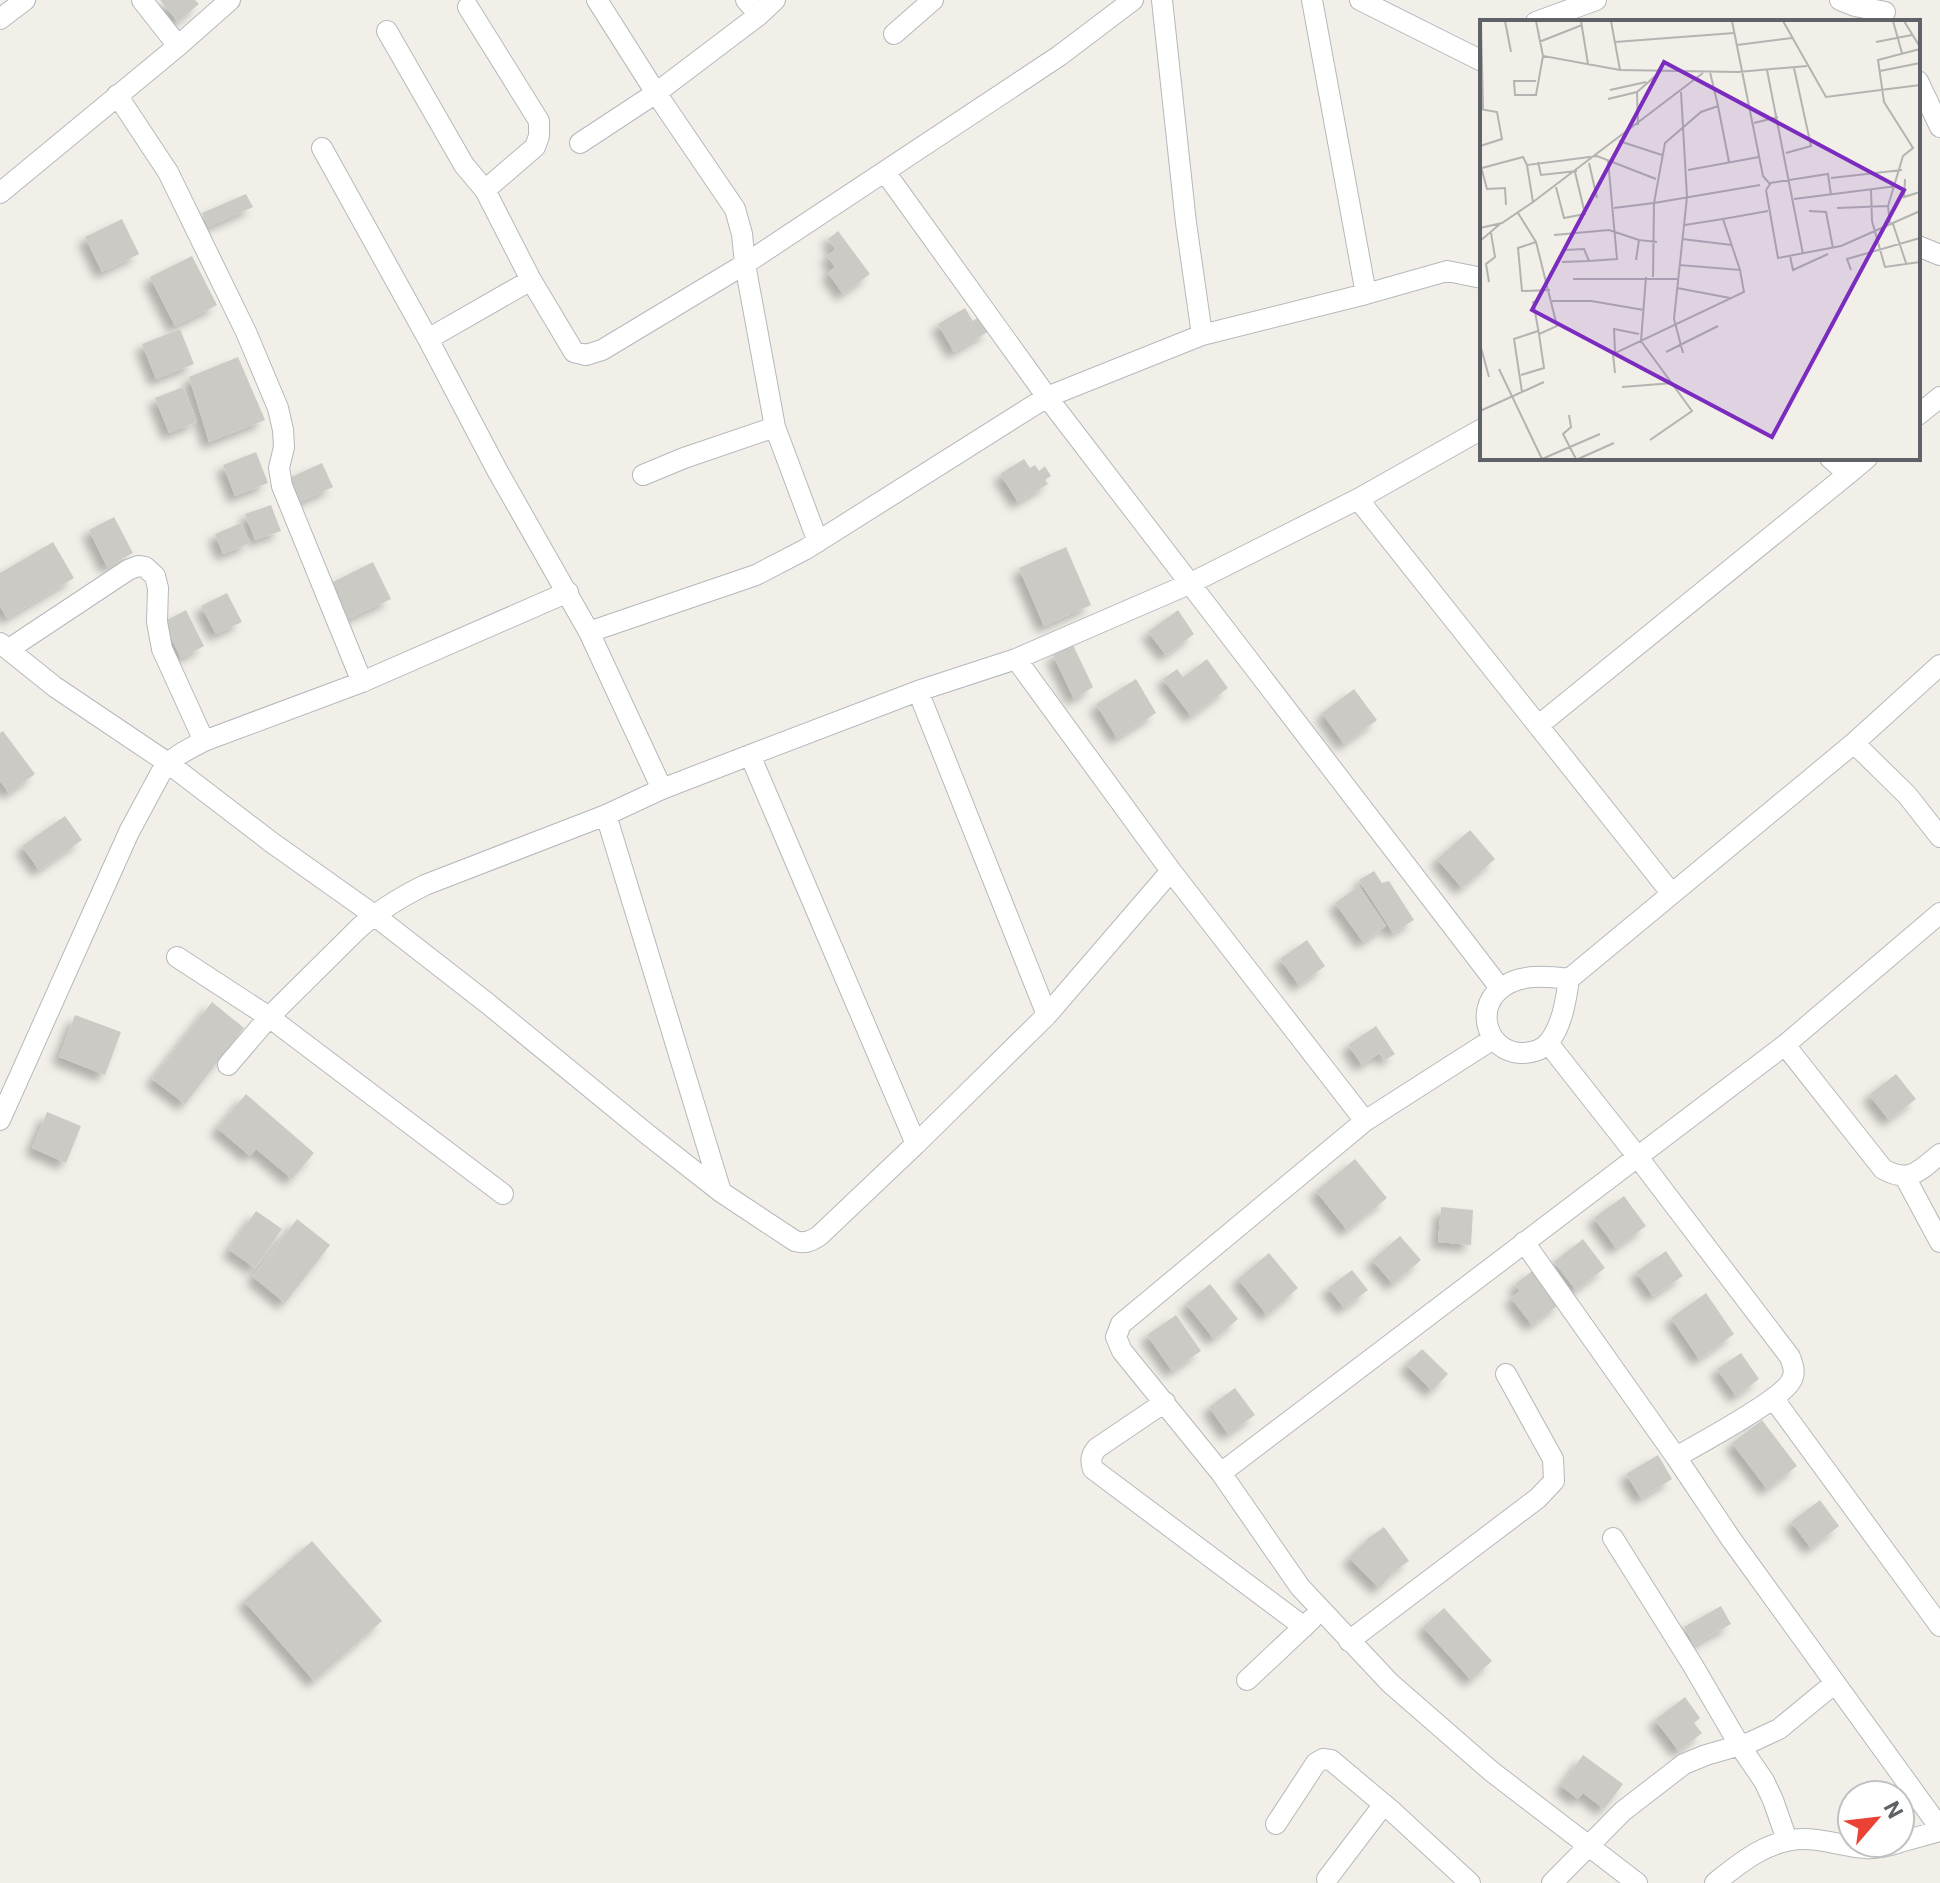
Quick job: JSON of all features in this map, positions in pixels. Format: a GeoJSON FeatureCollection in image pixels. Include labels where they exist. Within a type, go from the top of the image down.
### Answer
{"type":"FeatureCollection","features":[{"type":"Feature","properties":{"kind":"street"},"geometry":{"type":"LineString","coordinates":[[0,19],[25,0]]}},
{"type":"Feature","properties":{"kind":"street"},"geometry":{"type":"LineString","coordinates":[[142,0],[178,46]]}},
{"type":"Feature","properties":{"kind":"street"},"geometry":{"type":"LineString","coordinates":[[0,193],[230,0]]}},
{"type":"Feature","properties":{"kind":"street"},"geometry":{"type":"LineString","coordinates":[[597,0],[735,209],[775,427],[818,542]]}},
{"type":"Feature","properties":{"kind":"street"},"geometry":{"type":"LineString","coordinates":[[580,143],[656,93],[752,8],[775,0]]}},
{"type":"Feature","properties":{"kind":"street"},"geometry":{"type":"LineString","coordinates":[[894,34],[933,0]]}},
{"type":"Feature","properties":{"kind":"street"},"geometry":{"type":"LineString","coordinates":[[387,31],[464,165],[485,190],[531,280],[574,352],[586,355],[602,350],[745,264],[1059,56],[1133,0]]}},
{"type":"Feature","properties":{"kind":"street"},"geometry":{"type":"LineString","coordinates":[[1162,0],[1186,223],[1202,335]]}},
{"type":"Feature","properties":{"kind":"street"},"geometry":{"type":"LineString","coordinates":[[1312,0],[1366,294]]}},
{"type":"Feature","properties":{"kind":"street"},"geometry":{"type":"LineString","coordinates":[[1360,0],[1480,60]]}},
{"type":"Feature","properties":{"kind":"street"},"geometry":{"type":"LineString","coordinates":[[1541,20],[1596,0]]}},
{"type":"Feature","properties":{"kind":"street"},"geometry":{"type":"LineString","coordinates":[[1840,0],[1884,11]]}},
{"type":"Feature","properties":{"kind":"street"},"geometry":{"type":"LineString","coordinates":[[468,7],[539,121],[535,147],[485,190]]}},
{"type":"Feature","properties":{"kind":"street"},"geometry":{"type":"LineString","coordinates":[[1459,51],[1480,43]]}},
{"type":"Feature","properties":{"kind":"street"},"geometry":{"type":"LineString","coordinates":[[1920,85],[1940,127]]}},
{"type":"Feature","properties":{"kind":"street"},"geometry":{"type":"LineString","coordinates":[[117,95],[168,172],[246,332],[278,408],[284,447],[279,468],[282,486],[362,682]]}},
{"type":"Feature","properties":{"kind":"street"},"geometry":{"type":"LineString","coordinates":[[322,148],[497,470],[568,592],[662,789]]}},
{"type":"Feature","properties":{"kind":"street"},"geometry":{"type":"LineString","coordinates":[[885,172],[1047,397],[1500,988]]}},
{"type":"Feature","properties":{"kind":"street"},"geometry":{"type":"LineString","coordinates":[[1920,247],[1940,255]]}},
{"type":"Feature","properties":{"kind":"street"},"geometry":{"type":"LineString","coordinates":[[589,632],[756,575],[818,542],[1047,397],[1202,335],[1447,271],[1480,278]]}},
{"type":"Feature","properties":{"kind":"street"},"geometry":{"type":"LineString","coordinates":[[428,339],[531,280]]}},
{"type":"Feature","properties":{"kind":"street"},"geometry":{"type":"LineString","coordinates":[[1920,413],[1940,397]]}},
{"type":"Feature","properties":{"kind":"street"},"geometry":{"type":"LineString","coordinates":[[643,475],[775,427]]}},
{"type":"Feature","properties":{"kind":"street"},"geometry":{"type":"LineString","coordinates":[[228,1065],[269,1017],[374,915],[400,897],[750,755],[918,691],[1016,659],[1189,584],[1358,499],[1480,430]]}},
{"type":"Feature","properties":{"kind":"street"},"geometry":{"type":"LineString","coordinates":[[1832,460],[1848,474]]}},
{"type":"Feature","properties":{"kind":"street"},"geometry":{"type":"LineString","coordinates":[[1539,725],[1865,460]]}},
{"type":"Feature","properties":{"kind":"street"},"geometry":{"type":"LineString","coordinates":[[1358,499],[1672,894]]}},
{"type":"Feature","properties":{"kind":"street"},"geometry":{"type":"LineString","coordinates":[[204,741],[162,649],[157,622],[158,588],[155,576],[145,567],[128,570],[5,646],[55,687],[168,763],[271,842],[374,915],[721,1192],[801,1243],[819,1236],[1047,1015],[1171,871]]}},
{"type":"Feature","properties":{"kind":"street"},"geometry":{"type":"LineString","coordinates":[[0,1120],[5,1093],[129,832],[168,763],[179,753],[204,741],[362,682],[568,592]]}},
{"type":"Feature","properties":{"kind":"street"},"geometry":{"type":"LineString","coordinates":[[1016,659],[1171,871],[1365,1121]]}},
{"type":"Feature","properties":{"kind":"street"},"geometry":{"type":"LineString","coordinates":[[1569,979],[1544,975],[1500,988],[1486,1010],[1487,1028],[1493,1039],[1512,1052],[1541,1049],[1555,1032],[1569,979],[1854,743],[1940,665]]}},
{"type":"Feature","properties":{"kind":"street"},"geometry":{"type":"LineString","coordinates":[[918,691],[1047,1015]]}},
{"type":"Feature","properties":{"kind":"street"},"geometry":{"type":"LineString","coordinates":[[1854,743],[1907,795],[1940,837]]}},
{"type":"Feature","properties":{"kind":"street"},"geometry":{"type":"LineString","coordinates":[[750,755],[916,1144]]}},
{"type":"Feature","properties":{"kind":"street"},"geometry":{"type":"LineString","coordinates":[[606,815],[721,1192]]}},
{"type":"Feature","properties":{"kind":"street"},"geometry":{"type":"LineString","coordinates":[[1221,1473],[1785,1045],[1940,913]]}},
{"type":"Feature","properties":{"kind":"street"},"geometry":{"type":"LineString","coordinates":[[177,957],[269,1017],[503,1194]]}},
{"type":"Feature","properties":{"kind":"street"},"geometry":{"type":"LineString","coordinates":[[1493,1039],[1365,1121],[1121,1324],[1116,1337],[1122,1351],[1221,1473],[1300,1587],[1349,1641],[1390,1683],[1480,1762],[1637,1883]]}},
{"type":"Feature","properties":{"kind":"street"},"geometry":{"type":"LineString","coordinates":[[1548,1043],[1790,1357],[1794,1369],[1791,1382],[1773,1398],[1676,1457]]}},
{"type":"Feature","properties":{"kind":"street"},"geometry":{"type":"LineString","coordinates":[[1785,1045],[1883,1169],[1905,1177],[1940,1154]]}},
{"type":"Feature","properties":{"kind":"street"},"geometry":{"type":"LineString","coordinates":[[1905,1177],[1940,1242]]}},
{"type":"Feature","properties":{"kind":"street"},"geometry":{"type":"LineString","coordinates":[[1524,1242],[1731,1539],[1940,1830],[1916,1838]]}},
{"type":"Feature","properties":{"kind":"street"},"geometry":{"type":"LineString","coordinates":[[1349,1641],[1538,1498],[1554,1481],[1553,1459],[1506,1374]]}},
{"type":"Feature","properties":{"kind":"street"},"geometry":{"type":"LineString","coordinates":[[1773,1398],[1940,1626]]}},
{"type":"Feature","properties":{"kind":"street"},"geometry":{"type":"LineString","coordinates":[[1165,1402],[1097,1448],[1092,1454],[1093,1469],[1304,1627]]}},
{"type":"Feature","properties":{"kind":"street"},"geometry":{"type":"LineString","coordinates":[[1613,1538],[1764,1781],[1787,1840]]}},
{"type":"Feature","properties":{"kind":"street"},"geometry":{"type":"LineString","coordinates":[[1247,1680],[1321,1611]]}},
{"type":"Feature","properties":{"kind":"street"},"geometry":{"type":"LineString","coordinates":[[1552,1883],[1623,1811],[1684,1764],[1740,1746],[1779,1729],[1835,1683]]}},
{"type":"Feature","properties":{"kind":"street"},"geometry":{"type":"LineString","coordinates":[[1276,1824],[1316,1763],[1323,1759],[1331,1760],[1470,1883]]}},
{"type":"Feature","properties":{"kind":"street"},"geometry":{"type":"LineString","coordinates":[[1327,1879],[1384,1804]]}},
{"type":"Feature","properties":{"kind":"street"},"geometry":{"type":"LineString","coordinates":[[1715,1883],[1770,1845],[1806,1838],[1836,1843]]}},
{"type":"Feature","properties":{"kind":"building"},"geometry":{"type":"Polygon","coordinates":[[[160,0],[195,0],[199,4],[178,22],[160,0]]]}},
{"type":"Feature","properties":{"kind":"building"},"geometry":{"type":"Polygon","coordinates":[[[246,194],[253,207],[208,227],[202,213],[246,194]]]}},
{"type":"Feature","properties":{"kind":"building"},"geometry":{"type":"Polygon","coordinates":[[[122,219],[139,254],[102,272],[85,237],[122,219]]]}},
{"type":"Feature","properties":{"kind":"building"},"geometry":{"type":"Polygon","coordinates":[[[838,231],[870,274],[843,294],[828,273],[835,267],[827,256],[836,249],[828,239],[838,231]]]}},
{"type":"Feature","properties":{"kind":"building"},"geometry":{"type":"Polygon","coordinates":[[[192,256],[217,305],[175,326],[150,277],[192,256]]]}},
{"type":"Feature","properties":{"kind":"building"},"geometry":{"type":"Polygon","coordinates":[[[965,308],[973,321],[980,316],[989,331],[954,352],[938,324],[965,308]]]}},
{"type":"Feature","properties":{"kind":"building"},"geometry":{"type":"Polygon","coordinates":[[[180,329],[194,364],[156,379],[142,344],[180,329]]]}},
{"type":"Feature","properties":{"kind":"building"},"geometry":{"type":"Polygon","coordinates":[[[238,357],[265,420],[209,442],[189,377],[238,357]]]}},
{"type":"Feature","properties":{"kind":"building"},"geometry":{"type":"Polygon","coordinates":[[[183,387],[197,422],[169,433],[155,398],[183,387]]]}},
{"type":"Feature","properties":{"kind":"building"},"geometry":{"type":"Polygon","coordinates":[[[256,452],[268,483],[235,496],[223,465],[256,452]]]}},
{"type":"Feature","properties":{"kind":"building"},"geometry":{"type":"Polygon","coordinates":[[[1024,459],[1030,468],[1035,465],[1039,471],[1045,466],[1051,476],[1045,480],[1048,484],[1018,502],[1000,474],[1024,459]]]}},
{"type":"Feature","properties":{"kind":"building"},"geometry":{"type":"Polygon","coordinates":[[[322,463],[333,487],[300,502],[289,478],[322,463]]]}},
{"type":"Feature","properties":{"kind":"building"},"geometry":{"type":"Polygon","coordinates":[[[271,505],[281,531],[255,540],[245,514],[271,505]]]}},
{"type":"Feature","properties":{"kind":"building"},"geometry":{"type":"Polygon","coordinates":[[[114,517],[133,553],[107,567],[89,530],[114,517]]]}},
{"type":"Feature","properties":{"kind":"building"},"geometry":{"type":"Polygon","coordinates":[[[241,523],[250,543],[223,554],[215,534],[241,523]]]}},
{"type":"Feature","properties":{"kind":"building"},"geometry":{"type":"Polygon","coordinates":[[[53,542],[74,578],[7,618],[0,606],[0,573],[53,542]]]}},
{"type":"Feature","properties":{"kind":"building"},"geometry":{"type":"Polygon","coordinates":[[[1066,547],[1091,605],[1044,626],[1019,568],[1066,547]]]}},
{"type":"Feature","properties":{"kind":"building"},"geometry":{"type":"Polygon","coordinates":[[[373,562],[391,599],[346,620],[329,584],[373,562]]]}},
{"type":"Feature","properties":{"kind":"building"},"geometry":{"type":"Polygon","coordinates":[[[227,593],[242,622],[216,634],[201,606],[227,593]]]}},
{"type":"Feature","properties":{"kind":"building"},"geometry":{"type":"Polygon","coordinates":[[[186,610],[204,646],[181,658],[163,622],[186,610]]]}},
{"type":"Feature","properties":{"kind":"building"},"geometry":{"type":"Polygon","coordinates":[[[1178,610],[1194,634],[1166,655],[1148,632],[1178,610]]]}},
{"type":"Feature","properties":{"kind":"building"},"geometry":{"type":"Polygon","coordinates":[[[1073,645],[1093,687],[1074,699],[1053,655],[1073,645]]]}},
{"type":"Feature","properties":{"kind":"building"},"geometry":{"type":"Polygon","coordinates":[[[1207,659],[1228,688],[1191,716],[1163,679],[1177,669],[1183,677],[1207,659]]]}},
{"type":"Feature","properties":{"kind":"building"},"geometry":{"type":"Polygon","coordinates":[[[1136,679],[1156,713],[1117,738],[1096,704],[1136,679]]]}},
{"type":"Feature","properties":{"kind":"building"},"geometry":{"type":"Polygon","coordinates":[[[1354,689],[1377,720],[1344,744],[1322,713],[1354,689]]]}},
{"type":"Feature","properties":{"kind":"building"},"geometry":{"type":"Polygon","coordinates":[[[3,731],[35,774],[9,793],[0,781],[0,733],[3,731]]]}},
{"type":"Feature","properties":{"kind":"building"},"geometry":{"type":"Polygon","coordinates":[[[65,816],[82,840],[39,870],[22,846],[65,816]]]}},
{"type":"Feature","properties":{"kind":"building"},"geometry":{"type":"Polygon","coordinates":[[[1470,830],[1495,859],[1462,888],[1437,859],[1470,830]]]}},
{"type":"Feature","properties":{"kind":"building"},"geometry":{"type":"Polygon","coordinates":[[[1374,871],[1382,883],[1389,881],[1414,920],[1393,933],[1359,880],[1374,871]]]}},
{"type":"Feature","properties":{"kind":"building"},"geometry":{"type":"Polygon","coordinates":[[[1359,886],[1386,926],[1363,942],[1335,903],[1359,886]]]}},
{"type":"Feature","properties":{"kind":"building"},"geometry":{"type":"Polygon","coordinates":[[[1307,940],[1325,966],[1299,985],[1280,959],[1307,940]]]}},
{"type":"Feature","properties":{"kind":"building"},"geometry":{"type":"Polygon","coordinates":[[[212,1002],[244,1028],[185,1104],[152,1079],[212,1002]]]}},
{"type":"Feature","properties":{"kind":"building"},"geometry":{"type":"Polygon","coordinates":[[[75,1015],[121,1032],[105,1075],[59,1057],[75,1015]]]}},
{"type":"Feature","properties":{"kind":"building"},"geometry":{"type":"Polygon","coordinates":[[[1376,1026],[1395,1054],[1385,1060],[1380,1053],[1362,1065],[1348,1045],[1376,1026]]]}},
{"type":"Feature","properties":{"kind":"building"},"geometry":{"type":"Polygon","coordinates":[[[1896,1074],[1916,1099],[1889,1120],[1869,1095],[1896,1074]]]}},
{"type":"Feature","properties":{"kind":"building"},"geometry":{"type":"Polygon","coordinates":[[[246,1094],[314,1153],[292,1179],[256,1149],[250,1156],[217,1128],[246,1094]]]}},
{"type":"Feature","properties":{"kind":"building"},"geometry":{"type":"Polygon","coordinates":[[[47,1112],[81,1126],[66,1163],[32,1148],[47,1112]]]}},
{"type":"Feature","properties":{"kind":"building"},"geometry":{"type":"Polygon","coordinates":[[[1355,1159],[1387,1198],[1347,1230],[1316,1191],[1355,1159]]]}},
{"type":"Feature","properties":{"kind":"building"},"geometry":{"type":"Polygon","coordinates":[[[1624,1196],[1646,1226],[1616,1248],[1594,1218],[1624,1196]]]}},
{"type":"Feature","properties":{"kind":"building"},"geometry":{"type":"Polygon","coordinates":[[[1441,1207],[1473,1210],[1471,1245],[1438,1242],[1441,1207]]]}},
{"type":"Feature","properties":{"kind":"building"},"geometry":{"type":"Polygon","coordinates":[[[256,1211],[282,1229],[255,1268],[229,1250],[256,1211]]]}},
{"type":"Feature","properties":{"kind":"building"},"geometry":{"type":"Polygon","coordinates":[[[297,1219],[330,1245],[285,1303],[253,1277],[297,1219]]]}},
{"type":"Feature","properties":{"kind":"building"},"geometry":{"type":"Polygon","coordinates":[[[1400,1236],[1421,1260],[1393,1284],[1372,1260],[1400,1236]]]}},
{"type":"Feature","properties":{"kind":"building"},"geometry":{"type":"Polygon","coordinates":[[[1583,1239],[1605,1268],[1576,1290],[1554,1262],[1583,1239]]]}},
{"type":"Feature","properties":{"kind":"building"},"geometry":{"type":"Polygon","coordinates":[[[1666,1251],[1683,1276],[1653,1296],[1636,1272],[1666,1251]]]}},
{"type":"Feature","properties":{"kind":"building"},"geometry":{"type":"Polygon","coordinates":[[[1269,1253],[1298,1288],[1267,1315],[1238,1279],[1269,1253]]]}},
{"type":"Feature","properties":{"kind":"building"},"geometry":{"type":"Polygon","coordinates":[[[1535,1269],[1561,1303],[1532,1325],[1511,1298],[1520,1291],[1515,1284],[1535,1269]]]}},
{"type":"Feature","properties":{"kind":"building"},"geometry":{"type":"Polygon","coordinates":[[[1352,1270],[1368,1290],[1344,1308],[1328,1288],[1352,1270]]]}},
{"type":"Feature","properties":{"kind":"building"},"geometry":{"type":"Polygon","coordinates":[[[1210,1284],[1238,1319],[1214,1339],[1186,1304],[1210,1284]]]}},
{"type":"Feature","properties":{"kind":"building"},"geometry":{"type":"Polygon","coordinates":[[[1706,1293],[1734,1334],[1699,1359],[1671,1318],[1706,1293]]]}},
{"type":"Feature","properties":{"kind":"building"},"geometry":{"type":"Polygon","coordinates":[[[1176,1315],[1201,1351],[1172,1371],[1147,1335],[1176,1315]]]}},
{"type":"Feature","properties":{"kind":"building"},"geometry":{"type":"Polygon","coordinates":[[[1422,1349],[1448,1374],[1432,1391],[1406,1365],[1422,1349]]]}},
{"type":"Feature","properties":{"kind":"building"},"geometry":{"type":"Polygon","coordinates":[[[1741,1353],[1759,1379],[1736,1396],[1717,1369],[1741,1353]]]}},
{"type":"Feature","properties":{"kind":"building"},"geometry":{"type":"Polygon","coordinates":[[[1235,1388],[1255,1415],[1228,1434],[1209,1407],[1235,1388]]]}},
{"type":"Feature","properties":{"kind":"building"},"geometry":{"type":"Polygon","coordinates":[[[1762,1420],[1797,1466],[1767,1489],[1732,1443],[1762,1420]]]}},
{"type":"Feature","properties":{"kind":"building"},"geometry":{"type":"Polygon","coordinates":[[[1658,1455],[1672,1479],[1641,1498],[1626,1474],[1658,1455]]]}},
{"type":"Feature","properties":{"kind":"building"},"geometry":{"type":"Polygon","coordinates":[[[1820,1500],[1839,1526],[1811,1548],[1791,1522],[1820,1500]]]}},
{"type":"Feature","properties":{"kind":"building"},"geometry":{"type":"Polygon","coordinates":[[[1384,1527],[1409,1561],[1379,1588],[1349,1558],[1384,1527]]]}},
{"type":"Feature","properties":{"kind":"building"},"geometry":{"type":"Polygon","coordinates":[[[312,1541],[382,1621],[314,1681],[244,1601],[312,1541]]]}},
{"type":"Feature","properties":{"kind":"building"},"geometry":{"type":"Polygon","coordinates":[[[1721,1606],[1731,1624],[1694,1645],[1684,1627],[1721,1606]]]}},
{"type":"Feature","properties":{"kind":"building"},"geometry":{"type":"Polygon","coordinates":[[[1444,1608],[1492,1661],[1471,1680],[1423,1627],[1444,1608]]]}},
{"type":"Feature","properties":{"kind":"building"},"geometry":{"type":"Polygon","coordinates":[[[1685,1697],[1700,1718],[1694,1723],[1702,1733],[1679,1751],[1655,1720],[1685,1697]]]}},
{"type":"Feature","properties":{"kind":"building"},"geometry":{"type":"Polygon","coordinates":[[[1583,1755],[1623,1784],[1604,1809],[1583,1793],[1578,1799],[1561,1786],[1583,1755]]]}}]}
